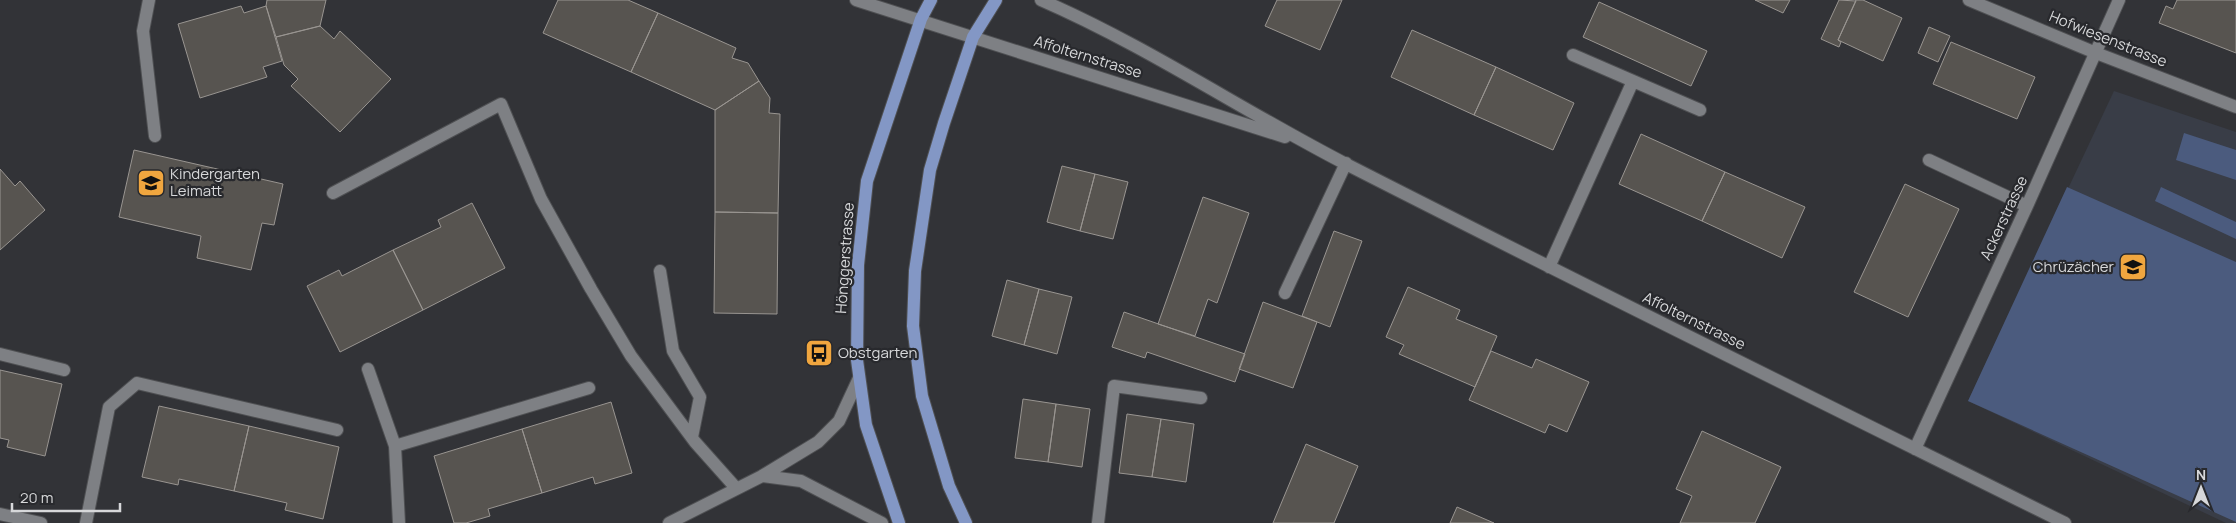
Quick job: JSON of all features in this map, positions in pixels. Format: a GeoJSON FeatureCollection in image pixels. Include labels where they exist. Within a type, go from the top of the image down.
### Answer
{"type":"FeatureCollection","features":[{"type":"Feature","properties":{"kind":"main road","name":"Hönggerstrasse"},"geometry":{"type":"LineString","coordinates":[[899,523],[866,425],[857,360],[858,265],[867,181],[921,19],[931,0]]}},
{"type":"Feature","properties":{"kind":"main road"},"geometry":{"type":"LineString","coordinates":[[966,523],[949,486],[922,396],[913,326],[915,271],[930,170],[972,37],[996,0]]}},
{"type":"Feature","properties":{"kind":"street"},"geometry":{"type":"LineString","coordinates":[[149,0],[144,31],[155,136]]}},
{"type":"Feature","properties":{"kind":"street","name":"Affolternstrasse"},"geometry":{"type":"LineString","coordinates":[[856,0],[921,19],[1311,145]]}},
{"type":"Feature","properties":{"kind":"street","name":"Affolternstrasse"},"geometry":{"type":"LineString","coordinates":[[1041,0],[1090,21],[1346,163],[1550,267],[2065,523]]}},
{"type":"Feature","properties":{"kind":"street","name":"Hofwiesenstrasse"},"geometry":{"type":"LineString","coordinates":[[1970,0],[2096,53],[2236,107]]}},
{"type":"Feature","properties":{"kind":"street","name":"Ackerstrasse"},"geometry":{"type":"LineString","coordinates":[[1915,449],[2119,0]]}},
{"type":"Feature","properties":{"kind":"street"},"geometry":{"type":"LineString","coordinates":[[1573,55],[1700,110]]}},
{"type":"Feature","properties":{"kind":"street"},"geometry":{"type":"LineString","coordinates":[[1550,267],[1633,81]]}},
{"type":"Feature","properties":{"kind":"street"},"geometry":{"type":"LineString","coordinates":[[333,193],[501,104],[541,199],[631,356],[692,437],[736,488]]}},
{"type":"Feature","properties":{"kind":"street"},"geometry":{"type":"LineString","coordinates":[[1929,160],[2027,206]]}},
{"type":"Feature","properties":{"kind":"street"},"geometry":{"type":"LineString","coordinates":[[1285,293],[1346,163]]}},
{"type":"Feature","properties":{"kind":"street"},"geometry":{"type":"LineString","coordinates":[[660,271],[673,351],[700,397],[692,437]]}},
{"type":"Feature","properties":{"kind":"street"},"geometry":{"type":"LineString","coordinates":[[0,354],[64,370]]}},
{"type":"Feature","properties":{"kind":"street"},"geometry":{"type":"LineString","coordinates":[[368,369],[395,446],[399,523]]}},
{"type":"Feature","properties":{"kind":"street"},"geometry":{"type":"LineString","coordinates":[[669,523],[762,476],[818,442],[839,421],[859,378]]}},
{"type":"Feature","properties":{"kind":"street"},"geometry":{"type":"LineString","coordinates":[[86,523],[110,407],[137,383],[337,430]]}},
{"type":"Feature","properties":{"kind":"street"},"geometry":{"type":"LineString","coordinates":[[1098,523],[1114,386],[1201,398]]}},
{"type":"Feature","properties":{"kind":"street"},"geometry":{"type":"LineString","coordinates":[[395,446],[589,388]]}},
{"type":"Feature","properties":{"kind":"street"},"geometry":{"type":"LineString","coordinates":[[762,476],[801,481],[882,523]]}},
{"type":"Feature","properties":{"kind":"street"},"geometry":{"type":"LineString","coordinates":[[0,514],[41,523]]}},
{"type":"Feature","properties":{"kind":"shaded area","name":"Chrüzächer"},"geometry":{"type":"Polygon","coordinates":[[[2114,91],[2236,132],[2236,523],[2226,523],[1968,401],[2114,91]]]}},
{"type":"Feature","properties":{"kind":"shaded area"},"geometry":{"type":"Polygon","coordinates":[[[2184,133],[2236,150],[2236,180],[2176,160],[2184,133]]]}},
{"type":"Feature","properties":{"kind":"shaded area","name":"Chrüzächer"},"geometry":{"type":"Polygon","coordinates":[[[2067,187],[2236,262],[2236,522],[1968,401],[2067,187]]]}},
{"type":"Feature","properties":{"kind":"shaded area"},"geometry":{"type":"Polygon","coordinates":[[[2161,187],[2236,222],[2236,239],[2155,201],[2161,187]]]}},
{"type":"Feature","properties":{"kind":"building"},"geometry":{"type":"Polygon","coordinates":[[[267,0],[326,0],[320,26],[276,37],[266,6],[267,0]]]}},
{"type":"Feature","properties":{"kind":"building"},"geometry":{"type":"Polygon","coordinates":[[[558,0],[628,0],[658,13],[631,72],[543,33],[558,0]]]}},
{"type":"Feature","properties":{"kind":"building"},"geometry":{"type":"Polygon","coordinates":[[[1277,0],[1342,0],[1320,50],[1265,26],[1277,0]]]}},
{"type":"Feature","properties":{"kind":"building"},"geometry":{"type":"Polygon","coordinates":[[[1755,0],[1790,0],[1783,13],[1755,0]]]}},
{"type":"Feature","properties":{"kind":"building"},"geometry":{"type":"Polygon","coordinates":[[[1839,0],[1856,1],[1838,40],[1841,42],[1839,47],[1821,39],[1839,0]]]}},
{"type":"Feature","properties":{"kind":"building"},"geometry":{"type":"Polygon","coordinates":[[[1856,0],[1863,0],[1902,18],[1883,61],[1838,40],[1856,0]]]}},
{"type":"Feature","properties":{"kind":"building"},"geometry":{"type":"Polygon","coordinates":[[[2177,0],[2236,0],[2236,53],[2159,23],[2166,6],[2173,9],[2177,0]]]}},
{"type":"Feature","properties":{"kind":"building"},"geometry":{"type":"Polygon","coordinates":[[[1599,2],[1707,51],[1691,86],[1583,37],[1599,2]]]}},
{"type":"Feature","properties":{"kind":"building"},"geometry":{"type":"Polygon","coordinates":[[[241,6],[244,13],[266,6],[282,61],[263,67],[267,77],[200,98],[178,24],[241,6]]]}},
{"type":"Feature","properties":{"kind":"building"},"geometry":{"type":"Polygon","coordinates":[[[658,13],[736,48],[732,58],[748,63],[759,81],[715,110],[631,72],[658,13]]]}},
{"type":"Feature","properties":{"kind":"building"},"geometry":{"type":"Polygon","coordinates":[[[320,26],[334,39],[340,31],[391,79],[340,132],[291,86],[298,79],[284,65],[276,37],[320,26]]]}},
{"type":"Feature","properties":{"kind":"building"},"geometry":{"type":"Polygon","coordinates":[[[1929,27],[1950,36],[1938,62],[1918,53],[1929,27]]]}},
{"type":"Feature","properties":{"kind":"building"},"geometry":{"type":"Polygon","coordinates":[[[1412,30],[1496,67],[1474,115],[1391,77],[1412,30]]]}},
{"type":"Feature","properties":{"kind":"building"},"geometry":{"type":"Polygon","coordinates":[[[1951,42],[2035,77],[2017,119],[1933,84],[1951,42]]]}},
{"type":"Feature","properties":{"kind":"building"},"geometry":{"type":"Polygon","coordinates":[[[1496,67],[1574,103],[1553,150],[1474,115],[1496,67]]]}},
{"type":"Feature","properties":{"kind":"building"},"geometry":{"type":"Polygon","coordinates":[[[759,81],[770,98],[769,113],[780,114],[778,213],[715,212],[715,110],[759,81]]]}},
{"type":"Feature","properties":{"kind":"building"},"geometry":{"type":"Polygon","coordinates":[[[1641,134],[1725,172],[1702,221],[1619,184],[1641,134]]]}},
{"type":"Feature","properties":{"kind":"building"},"geometry":{"type":"Polygon","coordinates":[[[134,150],[283,184],[274,225],[262,223],[251,270],[197,258],[201,236],[119,217],[134,150]]]}},
{"type":"Feature","properties":{"kind":"building"},"geometry":{"type":"Polygon","coordinates":[[[1062,166],[1095,174],[1080,231],[1047,222],[1062,166]]]}},
{"type":"Feature","properties":{"kind":"building"},"geometry":{"type":"Polygon","coordinates":[[[0,169],[15,186],[20,181],[45,210],[0,250],[0,169]]]}},
{"type":"Feature","properties":{"kind":"building"},"geometry":{"type":"Polygon","coordinates":[[[1725,172],[1805,207],[1782,258],[1702,221],[1725,172]]]}},
{"type":"Feature","properties":{"kind":"building"},"geometry":{"type":"Polygon","coordinates":[[[1095,174],[1128,182],[1113,239],[1080,231],[1095,174]]]}},
{"type":"Feature","properties":{"kind":"building"},"geometry":{"type":"Polygon","coordinates":[[[1905,184],[1959,209],[1908,317],[1854,292],[1905,184]]]}},
{"type":"Feature","properties":{"kind":"building"},"geometry":{"type":"Polygon","coordinates":[[[1203,197],[1249,213],[1217,303],[1208,299],[1195,336],[1158,324],[1203,197]]]}},
{"type":"Feature","properties":{"kind":"building"},"geometry":{"type":"Polygon","coordinates":[[[472,203],[505,268],[423,310],[393,250],[441,227],[438,220],[472,203]]]}},
{"type":"Feature","properties":{"kind":"building"},"geometry":{"type":"Polygon","coordinates":[[[715,212],[778,213],[777,314],[714,313],[715,212]]]}},
{"type":"Feature","properties":{"kind":"building"},"geometry":{"type":"Polygon","coordinates":[[[1334,231],[1362,241],[1330,327],[1302,316],[1334,231]]]}},
{"type":"Feature","properties":{"kind":"building"},"geometry":{"type":"Polygon","coordinates":[[[393,250],[423,310],[340,352],[307,286],[339,270],[342,276],[393,250]]]}},
{"type":"Feature","properties":{"kind":"building"},"geometry":{"type":"Polygon","coordinates":[[[1007,280],[1039,289],[1024,345],[992,336],[1007,280]]]}},
{"type":"Feature","properties":{"kind":"building"},"geometry":{"type":"Polygon","coordinates":[[[1408,287],[1460,310],[1456,319],[1497,336],[1475,387],[1399,354],[1404,345],[1386,337],[1408,287]]]}},
{"type":"Feature","properties":{"kind":"building"},"geometry":{"type":"Polygon","coordinates":[[[1039,289],[1072,297],[1057,354],[1024,345],[1039,289]]]}},
{"type":"Feature","properties":{"kind":"building"},"geometry":{"type":"Polygon","coordinates":[[[1263,302],[1317,322],[1293,388],[1239,369],[1263,302]]]}},
{"type":"Feature","properties":{"kind":"building"},"geometry":{"type":"Polygon","coordinates":[[[1124,312],[1245,354],[1235,382],[1147,352],[1145,358],[1112,347],[1124,312]]]}},
{"type":"Feature","properties":{"kind":"building"},"geometry":{"type":"Polygon","coordinates":[[[1491,351],[1532,368],[1536,359],[1589,382],[1567,432],[1549,424],[1545,433],[1469,400],[1491,351]]]}},
{"type":"Feature","properties":{"kind":"building"},"geometry":{"type":"Polygon","coordinates":[[[0,370],[62,384],[45,456],[7,447],[9,440],[0,438],[0,370]]]}},
{"type":"Feature","properties":{"kind":"building"},"geometry":{"type":"Polygon","coordinates":[[[1023,399],[1056,404],[1048,462],[1015,458],[1023,399]]]}},
{"type":"Feature","properties":{"kind":"building"},"geometry":{"type":"Polygon","coordinates":[[[611,402],[632,473],[595,484],[593,477],[542,493],[522,429],[611,402]]]}},
{"type":"Feature","properties":{"kind":"building"},"geometry":{"type":"Polygon","coordinates":[[[1056,404],[1090,409],[1082,467],[1048,462],[1056,404]]]}},
{"type":"Feature","properties":{"kind":"building"},"geometry":{"type":"Polygon","coordinates":[[[159,406],[249,426],[234,491],[179,479],[178,485],[142,477],[159,406]]]}},
{"type":"Feature","properties":{"kind":"building"},"geometry":{"type":"Polygon","coordinates":[[[1127,414],[1161,419],[1152,477],[1119,473],[1127,414]]]}},
{"type":"Feature","properties":{"kind":"building"},"geometry":{"type":"Polygon","coordinates":[[[1161,419],[1194,424],[1186,482],[1152,477],[1161,419]]]}},
{"type":"Feature","properties":{"kind":"building"},"geometry":{"type":"Polygon","coordinates":[[[249,426],[339,447],[323,519],[285,510],[287,503],[234,491],[249,426]]]}},
{"type":"Feature","properties":{"kind":"building"},"geometry":{"type":"Polygon","coordinates":[[[522,429],[542,493],[488,509],[490,516],[466,523],[454,523],[434,456],[522,429]]]}},
{"type":"Feature","properties":{"kind":"building"},"geometry":{"type":"Polygon","coordinates":[[[1702,431],[1781,467],[1755,523],[1680,523],[1692,496],[1676,489],[1702,431]]]}},
{"type":"Feature","properties":{"kind":"building"},"geometry":{"type":"Polygon","coordinates":[[[1306,444],[1358,466],[1334,523],[1273,523],[1306,444]]]}},
{"type":"Feature","properties":{"kind":"building"},"geometry":{"type":"Polygon","coordinates":[[[1457,507],[1494,523],[1450,523],[1457,507]]]}},
{"type":"Feature","properties":{"kind":"place","name":"Kindergarten Leimatt"},"geometry":{"type":"Point","coordinates":[151,183]}},
{"type":"Feature","properties":{"kind":"place","name":"Chrüzächer"},"geometry":{"type":"Point","coordinates":[2133,267]}},
{"type":"Feature","properties":{"kind":"place","name":"Obstgarten"},"geometry":{"type":"Point","coordinates":[819,353]}}]}
